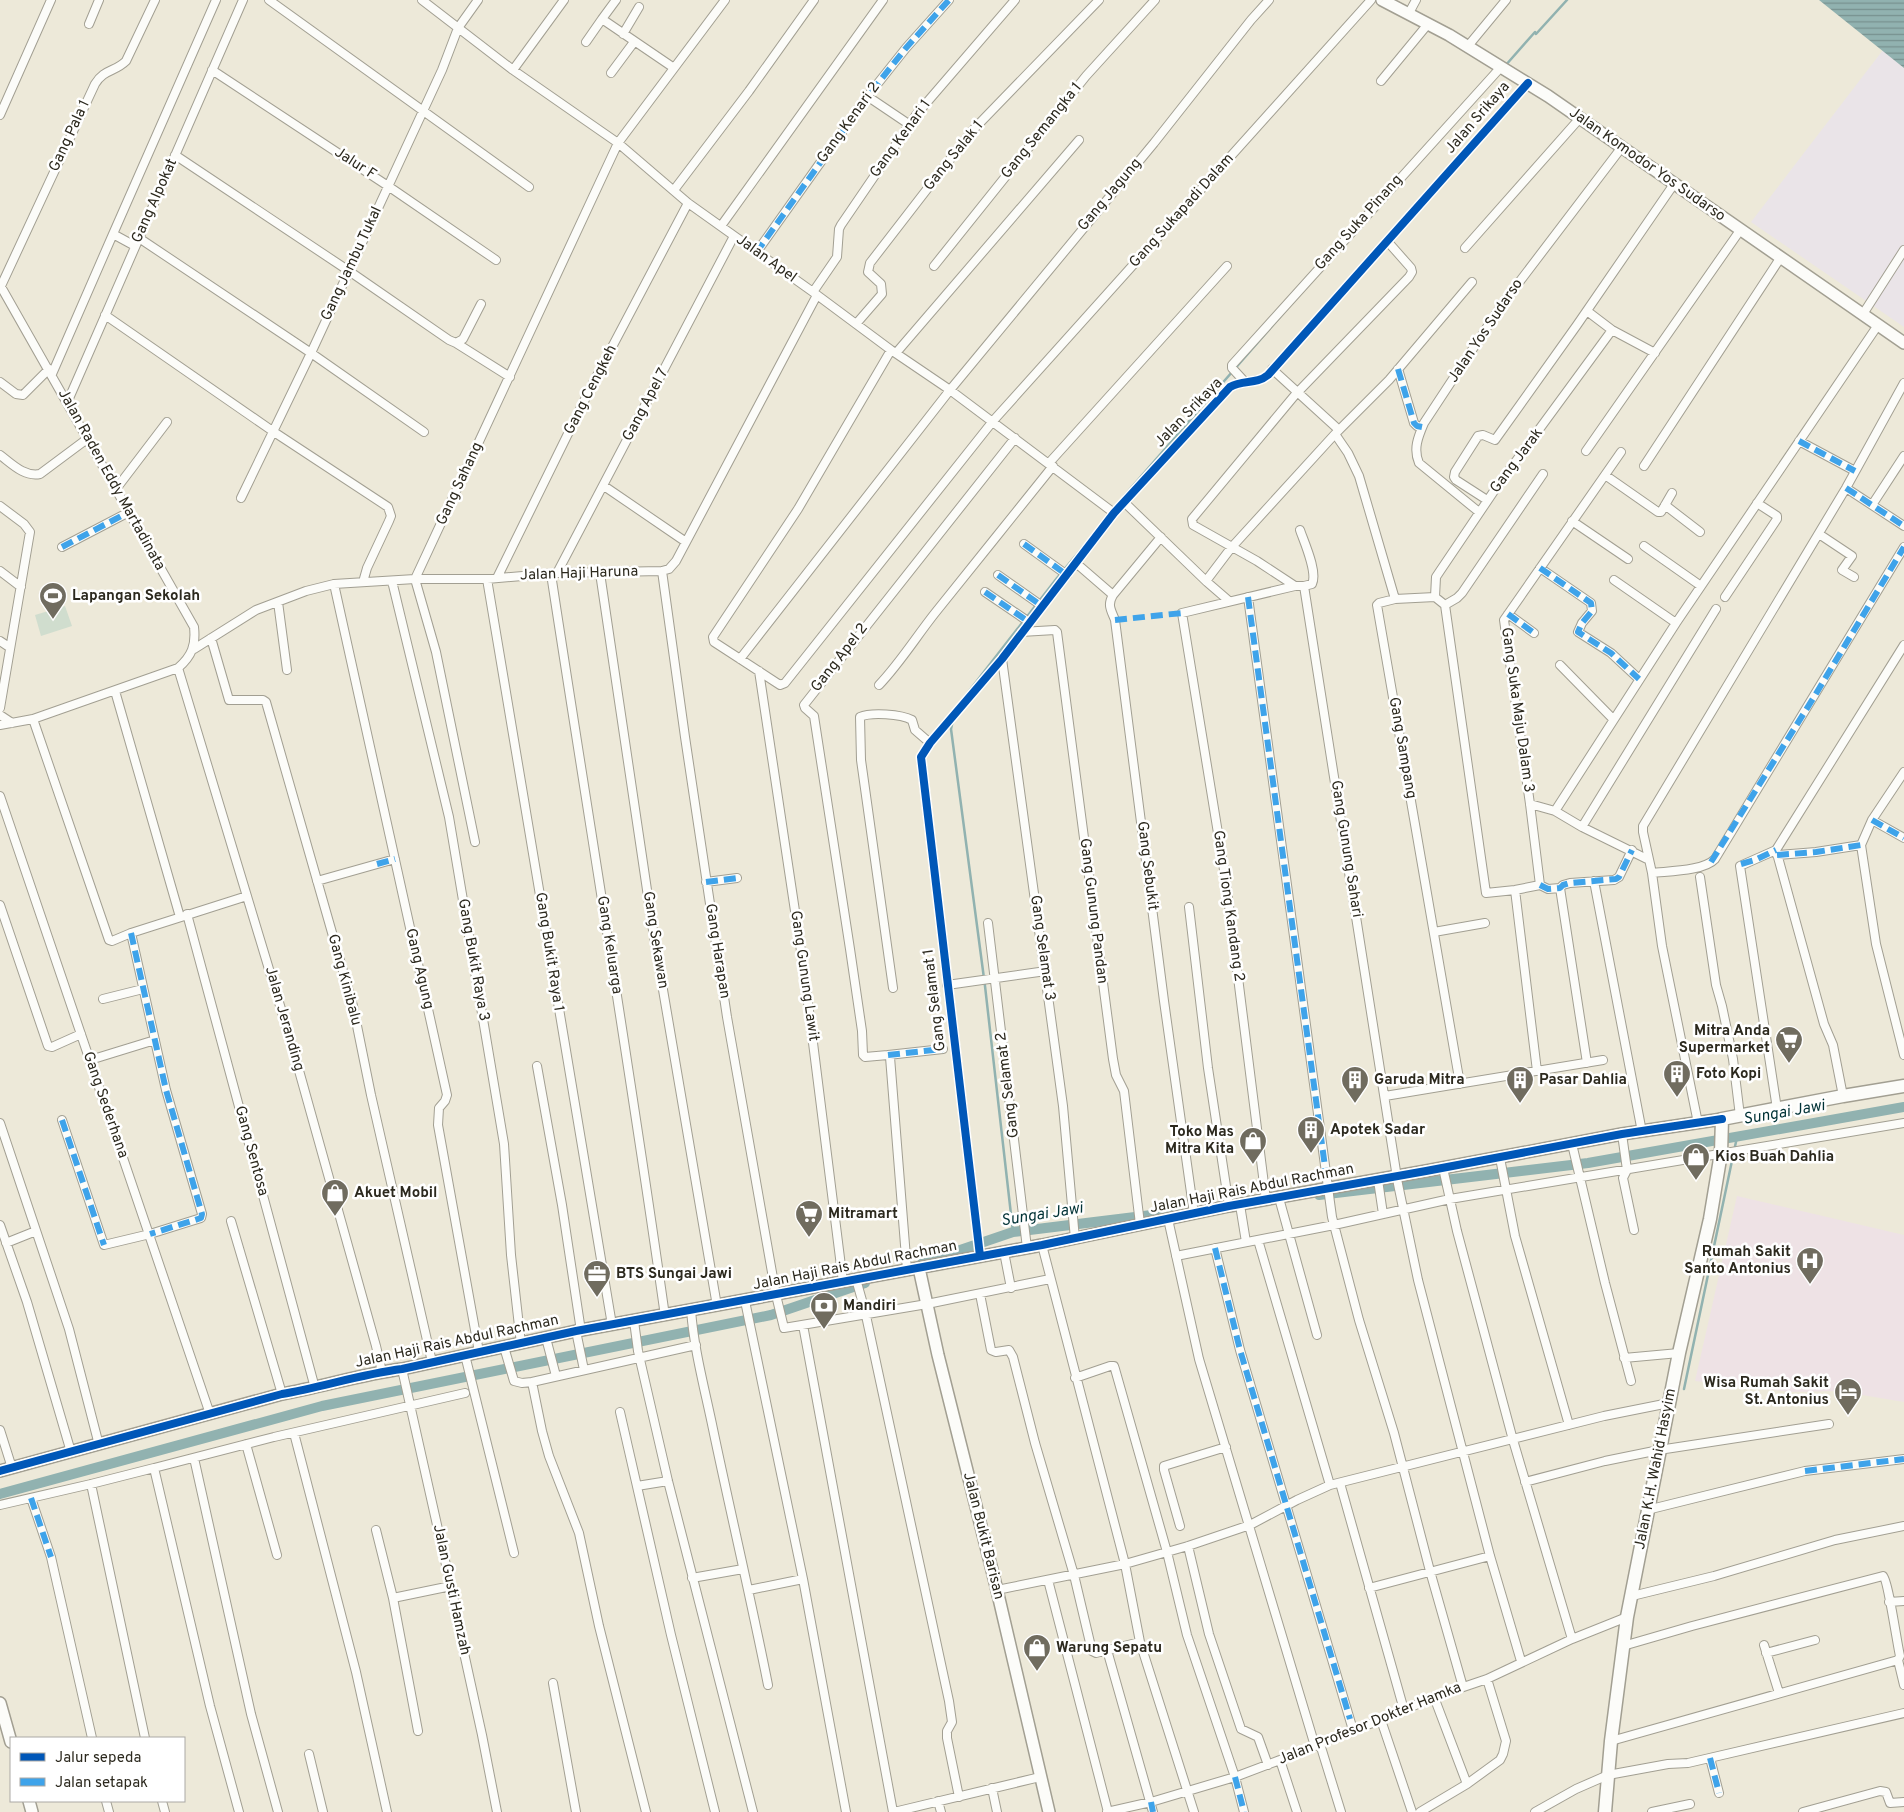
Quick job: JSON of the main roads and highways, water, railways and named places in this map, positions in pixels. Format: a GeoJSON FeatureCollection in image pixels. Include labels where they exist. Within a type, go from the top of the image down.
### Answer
{"type":"FeatureCollection","features":[{"type":"Feature","properties":{"kind":"main road","name":"Jalan K.H. Wahid Hasyim"},"geometry":{"type":"LineString","coordinates":[[1605,1812],[1610,1741],[1627,1617],[1679,1353],[1724,1152],[1722,1124],[1740,1116],[1904,1086]]}},
{"type":"Feature","properties":{"kind":"water"},"geometry":{"type":"Polygon","coordinates":[[[1819,0],[1904,0],[1904,68],[1819,0]]]}},
{"type":"Feature","properties":{"kind":"waterway"},"geometry":{"type":"LineString","coordinates":[[1536,34],[1567,0]]}},
{"type":"Feature","properties":{"kind":"waterway"},"geometry":{"type":"LineString","coordinates":[[1505,66],[1535,32]]}},
{"type":"Feature","properties":{"kind":"waterway"},"geometry":{"type":"LineString","coordinates":[[1124,496],[1286,310]]}},
{"type":"Feature","properties":{"kind":"waterway"},"geometry":{"type":"LineString","coordinates":[[959,704],[1083,547]]}},
{"type":"Feature","properties":{"kind":"waterway"},"geometry":{"type":"LineString","coordinates":[[953,720],[951,729],[985,986],[1013,1232]]}},
{"type":"Feature","properties":{"kind":"waterway","name":"Sungai Jawi"},"geometry":{"type":"LineString","coordinates":[[1319,1195],[1588,1163],[1904,1107]]}},
{"type":"Feature","properties":{"kind":"waterway"},"geometry":{"type":"LineString","coordinates":[[1684,1389],[1737,1137]]}},
{"type":"Feature","properties":{"kind":"waterway","name":"Sungai Jawi"},"geometry":{"type":"LineString","coordinates":[[922,1263],[1013,1232],[1176,1212]]}},
{"type":"Feature","properties":{"kind":"waterway","name":"Sungai Jawi"},"geometry":{"type":"LineString","coordinates":[[0,1494],[322,1406],[771,1315],[865,1283]]}},
{"type":"Feature","properties":{"kind":"place","name":"Lapangan Sekolah"},"geometry":{"type":"Point","coordinates":[53,620]}},
{"type":"Feature","properties":{"kind":"place","name":"Mitra Anda Supermarket"},"geometry":{"type":"Point","coordinates":[1789,1064]}},
{"type":"Feature","properties":{"kind":"place","name":"Foto Kopi"},"geometry":{"type":"Point","coordinates":[1677,1098]}},
{"type":"Feature","properties":{"kind":"place","name":"Garuda Mitra"},"geometry":{"type":"Point","coordinates":[1355,1104]}},
{"type":"Feature","properties":{"kind":"place","name":"Pasar Dahlia"},"geometry":{"type":"Point","coordinates":[1520,1104]}},
{"type":"Feature","properties":{"kind":"place","name":"Apotek Sadar"},"geometry":{"type":"Point","coordinates":[1311,1154]}},
{"type":"Feature","properties":{"kind":"place","name":"Toko Mas Mitra Kita"},"geometry":{"type":"Point","coordinates":[1253,1165]}},
{"type":"Feature","properties":{"kind":"place","name":"Kios Buah Dahlia"},"geometry":{"type":"Point","coordinates":[1696,1181]}},
{"type":"Feature","properties":{"kind":"place","name":"Akuet Mobil"},"geometry":{"type":"Point","coordinates":[335,1217]}},
{"type":"Feature","properties":{"kind":"place","name":"Mitramart"},"geometry":{"type":"Point","coordinates":[809,1238]}},
{"type":"Feature","properties":{"kind":"place","name":"Rumah Sakit Santo Antonius"},"geometry":{"type":"Point","coordinates":[1810,1285]}},
{"type":"Feature","properties":{"kind":"place","name":"BTS Sungai Jawi"},"geometry":{"type":"Point","coordinates":[597,1298]}},
{"type":"Feature","properties":{"kind":"place","name":"Mandiri"},"geometry":{"type":"Point","coordinates":[824,1330]}},
{"type":"Feature","properties":{"kind":"place","name":"Wisa Rumah Sakit St. Antonius"},"geometry":{"type":"Point","coordinates":[1848,1416]}},
{"type":"Feature","properties":{"kind":"place","name":"Warung Sepatu"},"geometry":{"type":"Point","coordinates":[1037,1672]}}]}
